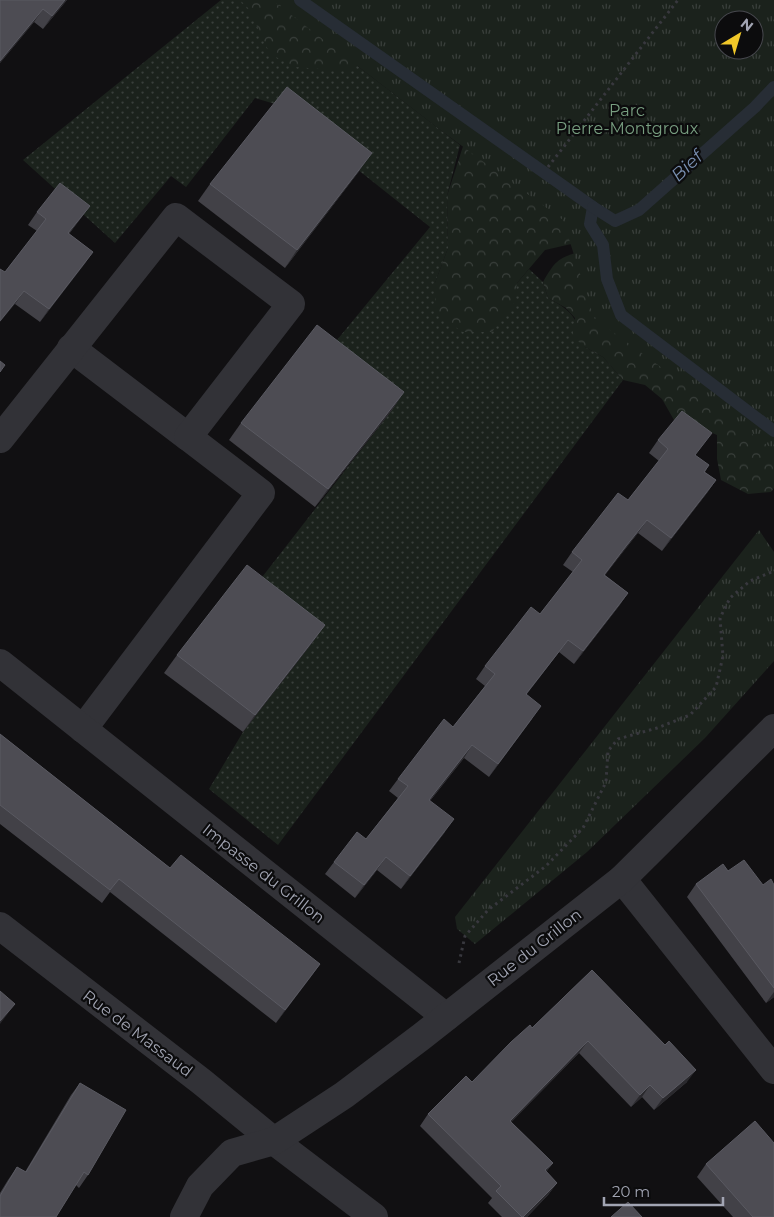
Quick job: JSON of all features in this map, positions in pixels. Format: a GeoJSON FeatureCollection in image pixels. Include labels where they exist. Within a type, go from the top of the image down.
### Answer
{"type":"FeatureCollection","features":[{"type":"Feature","properties":{"kind":"street"},"geometry":{"type":"LineString","coordinates":[[0,439],[176,218],[291,304],[188,437]]}},
{"type":"Feature","properties":{"kind":"street"},"geometry":{"type":"LineString","coordinates":[[72,348],[261,493],[83,729]]}},
{"type":"Feature","properties":{"kind":"street","name":"Impasse du Grillon"},"geometry":{"type":"LineString","coordinates":[[0,663],[446,1017]]}},
{"type":"Feature","properties":{"kind":"street","name":"Rue du Grillon"},"geometry":{"type":"LineString","coordinates":[[184,1217],[200,1186],[232,1153],[274,1141],[344,1095],[622,879],[774,728]]}},
{"type":"Feature","properties":{"kind":"street"},"geometry":{"type":"LineString","coordinates":[[622,879],[774,1070]]}},
{"type":"Feature","properties":{"kind":"street","name":"Rue de Massaud"},"geometry":{"type":"LineString","coordinates":[[0,926],[374,1217]]}},
{"type":"Feature","properties":{"kind":"path"},"geometry":{"type":"LineString","coordinates":[[548,167],[678,0]]}},
{"type":"Feature","properties":{"kind":"path"},"geometry":{"type":"LineString","coordinates":[[446,1017],[465,936],[488,910],[546,866],[583,828],[606,782],[608,751],[618,739],[657,728],[690,715],[716,686],[723,656],[720,618],[730,598],[750,581],[774,571]]}},
{"type":"Feature","properties":{"kind":"green space"},"geometry":{"type":"Polygon","coordinates":[[[221,0],[272,0],[460,145],[447,196],[448,248],[435,283],[517,283],[529,269],[543,282],[548,298],[564,308],[573,317],[585,347],[603,357],[623,380],[278,845],[209,789],[243,732],[312,643],[249,594],[392,410],[323,357],[430,227],[275,104],[255,98],[186,187],[171,176],[115,243],[23,160],[221,0]]]}},
{"type":"Feature","properties":{"kind":"green space"},"geometry":{"type":"Polygon","coordinates":[[[240,0],[376,0],[373,56],[347,71],[295,67],[270,54],[249,9],[240,0]]]}},
{"type":"Feature","properties":{"kind":"green space","name":"Parc Pierre-Montgroux"},"geometry":{"type":"Polygon","coordinates":[[[272,0],[774,0],[774,450],[594,318],[563,220],[443,132],[272,0]]]}},
{"type":"Feature","properties":{"kind":"green space"},"geometry":{"type":"Polygon","coordinates":[[[593,20],[714,20],[714,60],[716,60],[580,242],[545,250],[517,283],[514,303],[492,332],[463,332],[435,314],[435,283],[448,248],[447,196],[465,140],[593,20]]]}},
{"type":"Feature","properties":{"kind":"green space"},"geometry":{"type":"Polygon","coordinates":[[[581,251],[774,307],[774,488],[771,492],[748,494],[721,480],[717,459],[717,435],[696,426],[678,427],[662,399],[645,385],[623,380],[603,357],[585,347],[572,336],[575,318],[566,308],[548,298],[543,282],[558,261],[581,251]]]}},
{"type":"Feature","properties":{"kind":"green space"},"geometry":{"type":"Polygon","coordinates":[[[759,530],[774,552],[774,661],[705,738],[587,852],[475,944],[457,929],[455,917],[759,530]]]}},
{"type":"Feature","properties":{"kind":"building"},"geometry":{"type":"Polygon","coordinates":[[[0,0],[65,0],[52,16],[43,9],[0,61],[0,0]]]}},
{"type":"Feature","properties":{"kind":"building"},"geometry":{"type":"Polygon","coordinates":[[[287,87],[372,153],[297,250],[210,184],[287,87]]]}},
{"type":"Feature","properties":{"kind":"building"},"geometry":{"type":"Polygon","coordinates":[[[60,183],[90,206],[68,233],[93,252],[49,309],[24,291],[0,321],[0,269],[5,272],[46,219],[37,212],[60,183]]]}},
{"type":"Feature","properties":{"kind":"building"},"geometry":{"type":"Polygon","coordinates":[[[317,325],[404,392],[328,489],[241,423],[317,325]]]}},
{"type":"Feature","properties":{"kind":"building"},"geometry":{"type":"Polygon","coordinates":[[[0,361],[5,365],[0,372],[0,361]]]}},
{"type":"Feature","properties":{"kind":"building"},"geometry":{"type":"Polygon","coordinates":[[[682,411],[712,433],[695,455],[709,465],[704,472],[716,480],[671,538],[647,520],[626,546],[604,575],[628,593],[583,651],[568,640],[526,694],[541,706],[498,764],[472,745],[429,800],[454,819],[410,876],[386,857],[364,885],[334,862],[357,832],[366,839],[408,786],[398,779],[444,719],[453,727],[495,674],[485,666],[531,607],[540,614],[582,560],[572,552],[618,493],[628,500],[668,449],[658,440],[682,411]]]}},
{"type":"Feature","properties":{"kind":"building"},"geometry":{"type":"Polygon","coordinates":[[[247,565],[325,625],[255,715],[177,655],[247,565]]]}},
{"type":"Feature","properties":{"kind":"building"},"geometry":{"type":"Polygon","coordinates":[[[0,734],[170,868],[181,855],[320,964],[285,1010],[119,879],[110,890],[0,805],[0,734]]]}},
{"type":"Feature","properties":{"kind":"building"},"geometry":{"type":"Polygon","coordinates":[[[744,860],[763,885],[771,879],[774,885],[774,988],[696,884],[723,864],[728,871],[744,860]]]}},
{"type":"Feature","properties":{"kind":"building"},"geometry":{"type":"Polygon","coordinates":[[[592,970],[665,1045],[669,1041],[696,1070],[663,1098],[650,1085],[640,1095],[588,1041],[510,1121],[553,1163],[545,1170],[557,1183],[522,1217],[496,1191],[501,1186],[428,1114],[466,1076],[472,1082],[511,1042],[530,1025],[532,1028],[592,970]]]}},
{"type":"Feature","properties":{"kind":"building"},"geometry":{"type":"Polygon","coordinates":[[[0,991],[15,1004],[0,1021],[0,991]]]}},
{"type":"Feature","properties":{"kind":"building"},"geometry":{"type":"Polygon","coordinates":[[[80,1083],[126,1110],[88,1175],[84,1172],[56,1217],[0,1217],[0,1196],[17,1167],[26,1172],[80,1083]]]}},
{"type":"Feature","properties":{"kind":"building"},"geometry":{"type":"Polygon","coordinates":[[[755,1121],[774,1143],[774,1217],[753,1217],[706,1164],[755,1121]]]}},
{"type":"Feature","properties":{"kind":"building"},"geometry":{"type":"Polygon","coordinates":[[[628,1202],[642,1217],[611,1217],[628,1202]]]}},
{"type":"Feature","properties":{"kind":"waterway"},"geometry":{"type":"LineString","coordinates":[[300,0],[593,207],[590,224],[603,245],[607,279],[621,315],[774,431]]}},
{"type":"Feature","properties":{"kind":"waterway","name":"Bief"},"geometry":{"type":"LineString","coordinates":[[593,207],[615,221],[639,210],[755,107],[774,87]]}}]}
